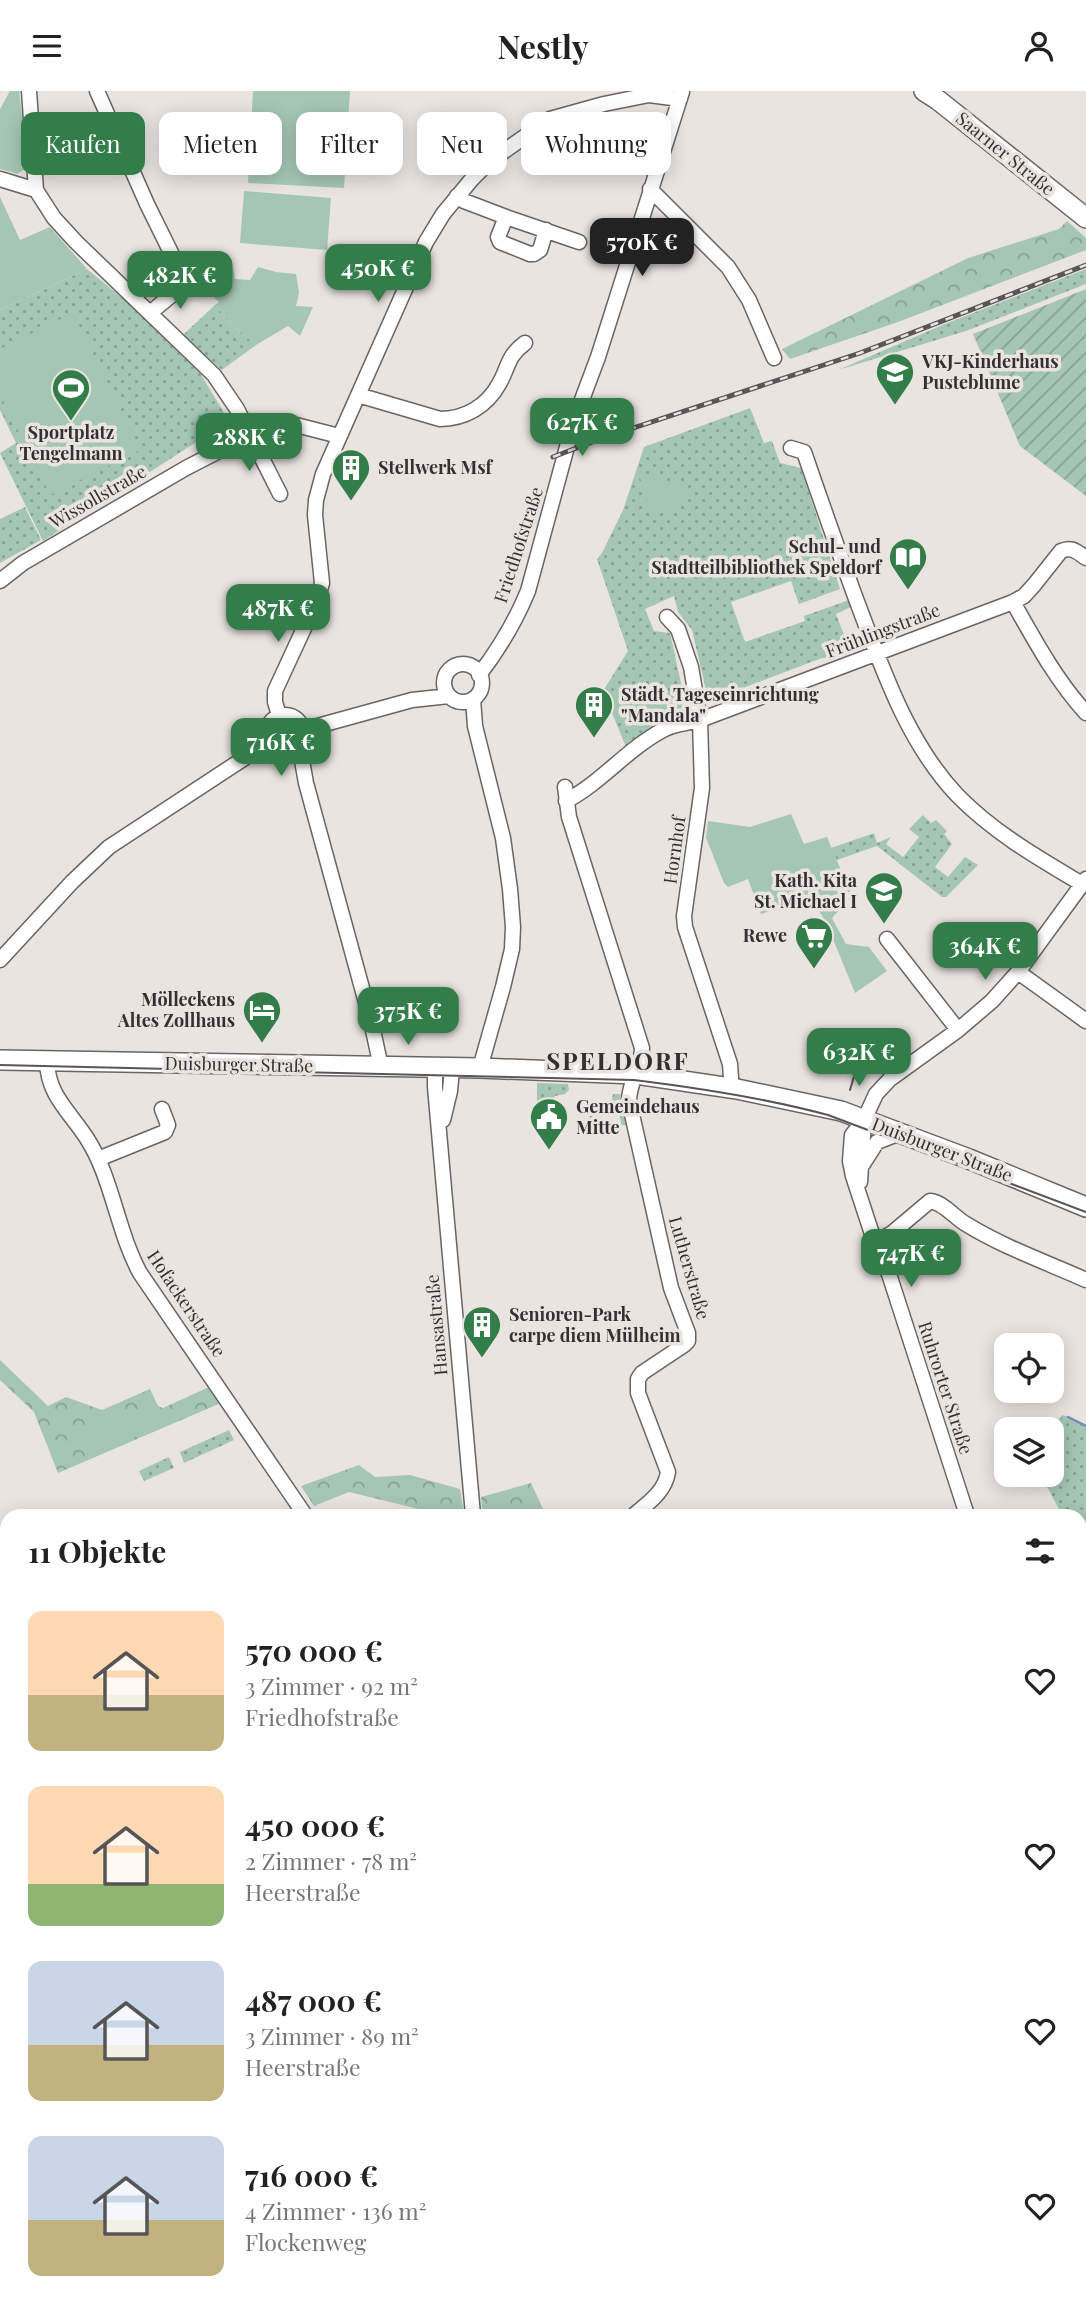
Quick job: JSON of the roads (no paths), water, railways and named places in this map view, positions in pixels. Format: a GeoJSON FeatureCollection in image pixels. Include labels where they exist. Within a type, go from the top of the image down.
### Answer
{"type":"FeatureCollection","features":[{"type":"Feature","properties":{"kind":"main road","name":"Saarner Straße"},"geometry":{"type":"LineString","coordinates":[[924,91],[1086,218]]}},
{"type":"Feature","properties":{"kind":"main road","name":"Duisburger Straße"},"geometry":{"type":"LineString","coordinates":[[0,1060],[480,1068],[636,1074],[818,1105],[864,1119],[1086,1206]]}},
{"type":"Feature","properties":{"kind":"street"},"geometry":{"type":"LineString","coordinates":[[29,91],[36,190],[54,218],[76,242],[214,375],[237,409],[280,494]]}},
{"type":"Feature","properties":{"kind":"street"},"geometry":{"type":"LineString","coordinates":[[97,91],[147,204],[186,283],[150,313]]}},
{"type":"Feature","properties":{"kind":"street"},"geometry":{"type":"LineString","coordinates":[[279,715],[275,691],[317,600],[321,583],[315,515],[323,474],[426,241],[457,196],[490,161],[550,119],[649,95],[681,95]]}},
{"type":"Feature","properties":{"kind":"street","name":"Friedhofstraße"},"geometry":{"type":"LineString","coordinates":[[412,700],[444,680],[453,668],[473,670],[498,647],[520,609],[536,568],[574,421],[602,345],[681,95]]}},
{"type":"Feature","properties":{"kind":"street"},"geometry":{"type":"LineString","coordinates":[[0,179],[36,190]]}},
{"type":"Feature","properties":{"kind":"street"},"geometry":{"type":"LineString","coordinates":[[650,189],[728,267],[749,300],[774,358]]}},
{"type":"Feature","properties":{"kind":"street"},"geometry":{"type":"LineString","coordinates":[[457,196],[506,217],[579,242]]}},
{"type":"Feature","properties":{"kind":"street"},"geometry":{"type":"LineString","coordinates":[[506,217],[498,237],[500,242],[530,254],[540,250],[546,230]]}},
{"type":"Feature","properties":{"kind":"street"},"geometry":{"type":"LineString","coordinates":[[358,395],[440,419],[453,419],[481,406],[491,396],[500,383],[508,361],[525,343]]}},
{"type":"Feature","properties":{"kind":"street","name":"Wissollstraße"},"geometry":{"type":"LineString","coordinates":[[0,581],[45,550],[186,468],[250,435],[286,425],[296,425],[339,436]]}},
{"type":"Feature","properties":{"kind":"street"},"geometry":{"type":"LineString","coordinates":[[792,447],[804,452],[877,654],[910,729],[948,785],[998,832],[1084,882],[1018,972],[992,1001],[958,1030],[890,1079],[876,1094],[864,1119]]}},
{"type":"Feature","properties":{"kind":"street","name":"Frühlingstraße"},"geometry":{"type":"LineString","coordinates":[[636,1074],[642,1059],[642,1048],[566,794],[586,790],[622,758],[665,728],[700,720],[1013,602],[1024,596],[1061,551],[1074,549],[1086,558]]}},
{"type":"Feature","properties":{"kind":"street"},"geometry":{"type":"LineString","coordinates":[[1013,602],[1049,664],[1086,713]]}},
{"type":"Feature","properties":{"kind":"street","name":"Hornhof"},"geometry":{"type":"LineString","coordinates":[[667,617],[678,629],[691,667],[700,720],[702,789],[684,916],[685,927],[730,1064],[729,1088]]}},
{"type":"Feature","properties":{"kind":"street"},"geometry":{"type":"LineString","coordinates":[[279,715],[268,726],[269,742],[278,750],[289,750],[301,737],[412,700],[461,699],[481,685],[473,670]]}},
{"type":"Feature","properties":{"kind":"street"},"geometry":{"type":"LineString","coordinates":[[444,680],[446,691],[461,699],[475,726],[503,838],[510,889],[512,949],[480,1068]]}},
{"type":"Feature","properties":{"kind":"street"},"geometry":{"type":"LineString","coordinates":[[279,715],[294,717],[301,737],[306,783],[381,1067]]}},
{"type":"Feature","properties":{"kind":"street"},"geometry":{"type":"LineString","coordinates":[[0,960],[72,882],[109,847],[269,742]]}},
{"type":"Feature","properties":{"kind":"street"},"geometry":{"type":"LineString","coordinates":[[284,751],[306,783]]}},
{"type":"Feature","properties":{"kind":"street"},"geometry":{"type":"LineString","coordinates":[[887,939],[958,1030]]}},
{"type":"Feature","properties":{"kind":"street"},"geometry":{"type":"LineString","coordinates":[[1018,972],[1086,1021]]}},
{"type":"Feature","properties":{"kind":"street","name":"Hofackerstraße"},"geometry":{"type":"LineString","coordinates":[[47,1062],[48,1078],[57,1098],[88,1139],[98,1160],[131,1256],[301,1509]]}},
{"type":"Feature","properties":{"kind":"street","name":"Hansastraße"},"geometry":{"type":"LineString","coordinates":[[444,1068],[450,1091],[440,1131],[472,1509]]}},
{"type":"Feature","properties":{"kind":"street","name":"Lutherstraße"},"geometry":{"type":"LineString","coordinates":[[636,1074],[630,1084],[629,1101],[671,1287],[688,1333],[688,1341],[642,1373],[638,1379],[638,1393],[668,1472],[662,1490],[641,1509]]}},
{"type":"Feature","properties":{"kind":"street"},"geometry":{"type":"LineString","coordinates":[[98,1160],[164,1132],[168,1125],[162,1109]]}},
{"type":"Feature","properties":{"kind":"street","name":"Ruhrorter Straße"},"geometry":{"type":"LineString","coordinates":[[860,1193],[864,1119]]}},
{"type":"Feature","properties":{"kind":"street","name":"Ruhrorter Straße"},"geometry":{"type":"LineString","coordinates":[[864,1119],[852,1135],[850,1161],[965,1509]]}},
{"type":"Feature","properties":{"kind":"street"},"geometry":{"type":"LineString","coordinates":[[860,1168],[877,1142],[900,1133]]}},
{"type":"Feature","properties":{"kind":"street"},"geometry":{"type":"LineString","coordinates":[[876,1243],[892,1234],[930,1201],[936,1202],[965,1224],[1086,1280]]}},
{"type":"Feature","properties":{"kind":"waterway"},"geometry":{"type":"LineString","coordinates":[[1068,1417],[1086,1426]]}},
{"type":"Feature","properties":{"kind":"tram line"},"geometry":{"type":"LineString","coordinates":[[0,1065],[634,1080],[658,1083],[756,1099],[828,1115],[1086,1212]]}},
{"type":"Feature","properties":{"kind":"tram line"},"geometry":{"type":"LineString","coordinates":[[850,1090],[855,1073]]}},
{"type":"Feature","properties":{"kind":"railway"},"geometry":{"type":"LineString","coordinates":[[553,457],[860,353],[1086,265]]}},
{"type":"Feature","properties":{"kind":"place","name":"VKJ-Kinderhaus Pusteblume"},"geometry":{"type":"Point","coordinates":[895,406]}},
{"type":"Feature","properties":{"kind":"place","name":"Sportplatz Tengelmann"},"geometry":{"type":"Point","coordinates":[71,422]}},
{"type":"Feature","properties":{"kind":"place","name":"Stellwerk Msf"},"geometry":{"type":"Point","coordinates":[351,502]}},
{"type":"Feature","properties":{"kind":"place","name":"Schul- und Stadtteilbibliothek Speldorf"},"geometry":{"type":"Point","coordinates":[908,591]}},
{"type":"Feature","properties":{"kind":"place","name":"Städt. Tageseinrichtung \"Mandala\""},"geometry":{"type":"Point","coordinates":[594,739]}},
{"type":"Feature","properties":{"kind":"place","name":"Kath. Kita St. Michael I"},"geometry":{"type":"Point","coordinates":[884,925]}},
{"type":"Feature","properties":{"kind":"place","name":"Rewe"},"geometry":{"type":"Point","coordinates":[814,970]}},
{"type":"Feature","properties":{"kind":"place","name":"Mölleckens Altes Zollhaus"},"geometry":{"type":"Point","coordinates":[262,1044]}},
{"type":"Feature","properties":{"kind":"place","name":"Gemeindehaus Mitte"},"geometry":{"type":"Point","coordinates":[549,1151]}},
{"type":"Feature","properties":{"kind":"place","name":"Senioren-Park carpe diem Mülheim"},"geometry":{"type":"Point","coordinates":[482,1359]}},
{"type":"Feature","properties":{"kind":"district","name":"SPELDORF"},"geometry":{"type":"Point","coordinates":[618,1062]}}]}
